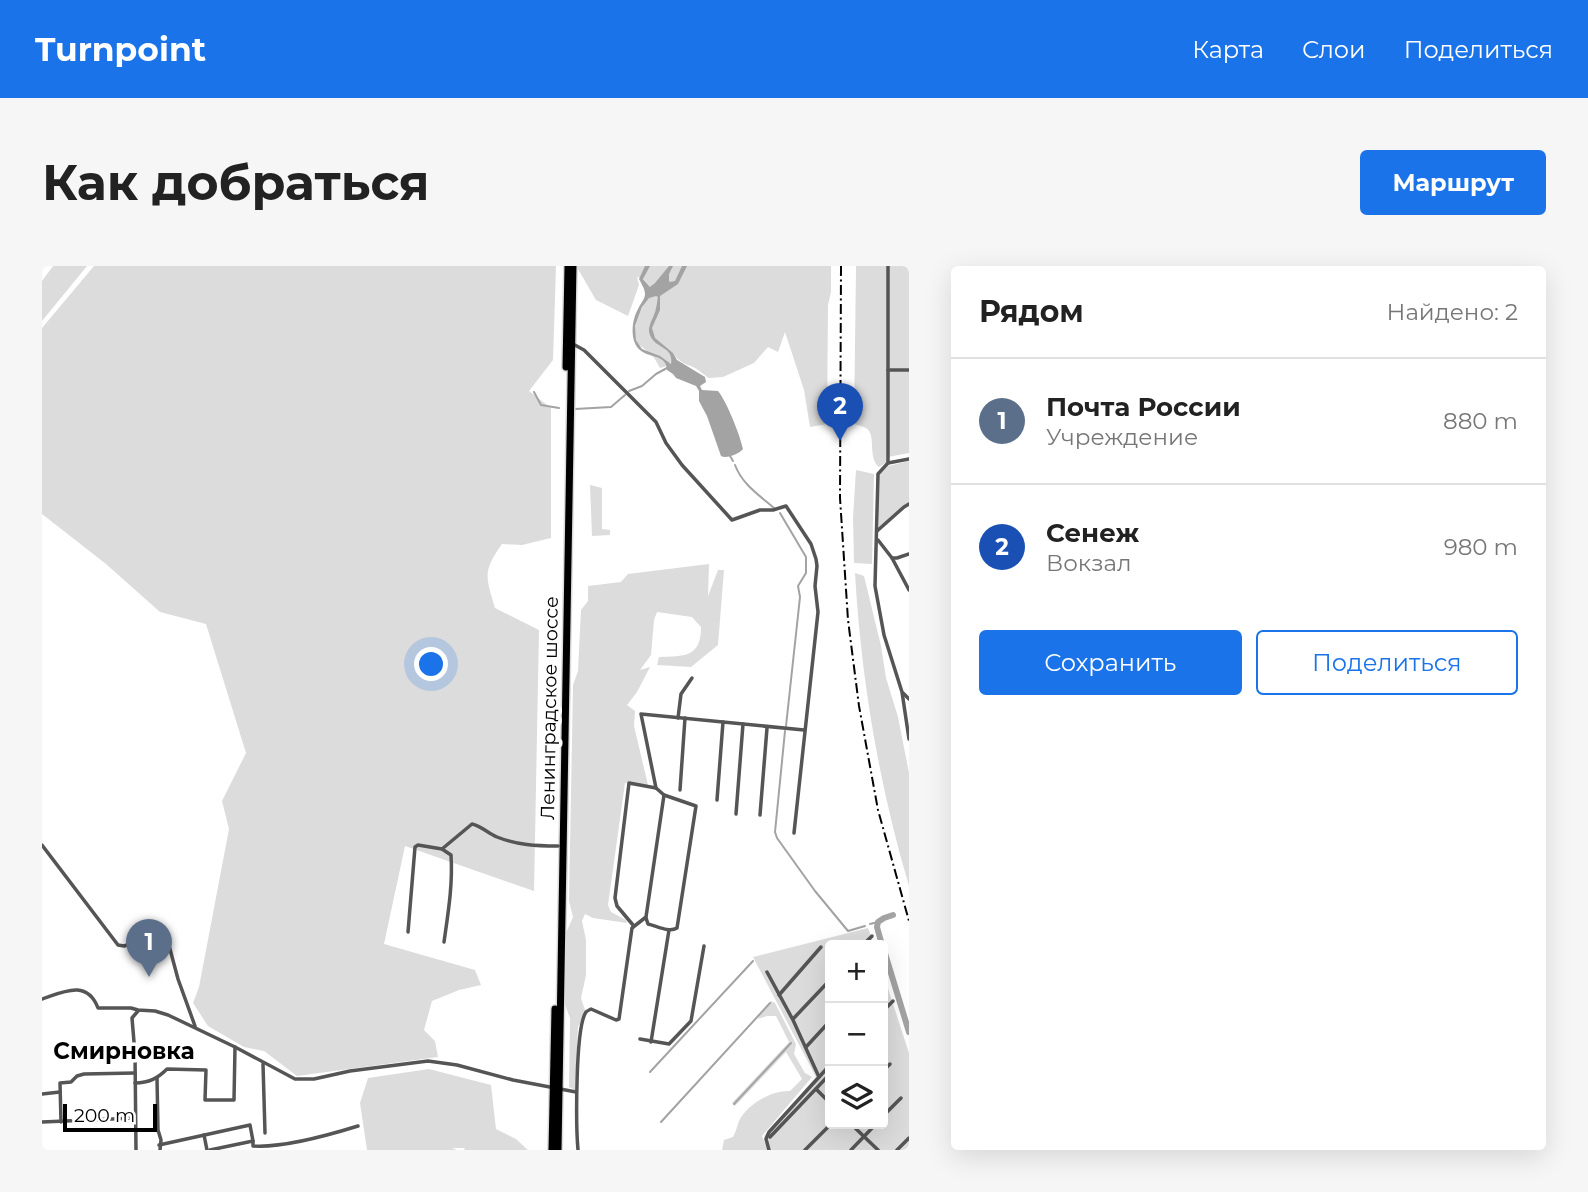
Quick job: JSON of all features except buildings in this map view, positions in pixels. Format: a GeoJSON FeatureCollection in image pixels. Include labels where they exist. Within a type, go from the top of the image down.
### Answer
{"type":"FeatureCollection","features":[{"type":"Feature","properties":{"kind":"highway","name":"Ленинградское шоссе"},"geometry":{"type":"LineString","coordinates":[[555,1150],[570,266]]}},
{"type":"Feature","properties":{"kind":"highway","name":"Ленинградское шоссе"},"geometry":{"type":"LineString","coordinates":[[556,1088],[558,846],[569,342]]}},
{"type":"Feature","properties":{"kind":"street"},"geometry":{"type":"LineString","coordinates":[[888,266],[888,463]]}},
{"type":"Feature","properties":{"kind":"street"},"geometry":{"type":"LineString","coordinates":[[569,342],[584,350],[656,422],[666,443],[682,465],[732,520],[760,510],[786,506],[811,544],[817,566],[815,586],[818,612],[794,833]]}},
{"type":"Feature","properties":{"kind":"street"},"geometry":{"type":"LineString","coordinates":[[888,370],[909,370]]}},
{"type":"Feature","properties":{"kind":"street"},"geometry":{"type":"LineString","coordinates":[[909,459],[888,463],[878,474],[876,538],[876,591],[884,635],[902,692],[909,739]]}},
{"type":"Feature","properties":{"kind":"street"},"geometry":{"type":"LineString","coordinates":[[877,531],[909,504]]}},
{"type":"Feature","properties":{"kind":"street"},"geometry":{"type":"LineString","coordinates":[[876,538],[892,558],[909,590]]}},
{"type":"Feature","properties":{"kind":"street"},"geometry":{"type":"LineString","coordinates":[[892,558],[909,554]]}},
{"type":"Feature","properties":{"kind":"street"},"geometry":{"type":"LineString","coordinates":[[678,718],[681,694],[692,678]]}},
{"type":"Feature","properties":{"kind":"street"},"geometry":{"type":"LineString","coordinates":[[902,692],[909,699]]}},
{"type":"Feature","properties":{"kind":"street"},"geometry":{"type":"LineString","coordinates":[[656,788],[641,714],[804,730]]}},
{"type":"Feature","properties":{"kind":"street"},"geometry":{"type":"LineString","coordinates":[[680,790],[685,718]]}},
{"type":"Feature","properties":{"kind":"street"},"geometry":{"type":"LineString","coordinates":[[717,800],[723,722]]}},
{"type":"Feature","properties":{"kind":"street"},"geometry":{"type":"LineString","coordinates":[[736,814],[743,724]]}},
{"type":"Feature","properties":{"kind":"street"},"geometry":{"type":"LineString","coordinates":[[760,815],[767,727]]}},
{"type":"Feature","properties":{"kind":"street"},"geometry":{"type":"LineString","coordinates":[[633,925],[617,906],[615,898],[629,783],[656,788],[664,795],[696,807],[677,928],[669,930],[649,923],[646,917],[664,795]]}},
{"type":"Feature","properties":{"kind":"street"},"geometry":{"type":"LineString","coordinates":[[442,849],[472,824],[492,835],[520,844],[558,846]]}},
{"type":"Feature","properties":{"kind":"street"},"geometry":{"type":"LineString","coordinates":[[42,845],[118,945],[124,946],[159,935],[166,936],[196,1028]]}},
{"type":"Feature","properties":{"kind":"street"},"geometry":{"type":"LineString","coordinates":[[408,932],[415,847],[418,845],[442,849],[451,855],[452,865],[444,942]]}},
{"type":"Feature","properties":{"kind":"street"},"geometry":{"type":"LineString","coordinates":[[578,1150],[576,1092],[581,1026],[586,1012],[591,1009],[619,1019],[632,928],[646,917]]}},
{"type":"Feature","properties":{"kind":"street"},"geometry":{"type":"LineString","coordinates":[[651,1042],[669,930]]}},
{"type":"Feature","properties":{"kind":"street"},"geometry":{"type":"LineString","coordinates":[[868,940],[872,936]]}},
{"type":"Feature","properties":{"kind":"street"},"geometry":{"type":"LineString","coordinates":[[640,1040],[669,1044],[691,1021],[704,946]]}},
{"type":"Feature","properties":{"kind":"street"},"geometry":{"type":"LineString","coordinates":[[779,995],[821,947]]}},
{"type":"Feature","properties":{"kind":"street"},"geometry":{"type":"LineString","coordinates":[[767,972],[819,1077]]}},
{"type":"Feature","properties":{"kind":"street"},"geometry":{"type":"LineString","coordinates":[[793,1020],[825,985]]}},
{"type":"Feature","properties":{"kind":"street"},"geometry":{"type":"LineString","coordinates":[[42,999],[70,990],[80,990],[94,998],[97,1008],[155,1011],[196,1028],[263,1064],[301,1080],[428,1061],[576,1092]]}},
{"type":"Feature","properties":{"kind":"street"},"geometry":{"type":"LineString","coordinates":[[888,1006],[893,1001]]}},
{"type":"Feature","properties":{"kind":"street"},"geometry":{"type":"LineString","coordinates":[[136,1150],[132,1018],[138,1010]]}},
{"type":"Feature","properties":{"kind":"street"},"geometry":{"type":"LineString","coordinates":[[806,1047],[825,1026]]}},
{"type":"Feature","properties":{"kind":"street"},"geometry":{"type":"LineString","coordinates":[[135,1083],[158,1078],[167,1069],[206,1070],[205,1100],[234,1100],[235,1047]]}},
{"type":"Feature","properties":{"kind":"street"},"geometry":{"type":"LineString","coordinates":[[263,1064],[265,1133]]}},
{"type":"Feature","properties":{"kind":"street"},"geometry":{"type":"LineString","coordinates":[[769,1150],[766,1139],[769,1132],[829,1066]]}},
{"type":"Feature","properties":{"kind":"street"},"geometry":{"type":"LineString","coordinates":[[61,1122],[60,1083],[71,1082],[80,1075],[135,1073]]}},
{"type":"Feature","properties":{"kind":"street"},"geometry":{"type":"LineString","coordinates":[[158,1078],[160,1148],[250,1125],[253,1146],[275,1147],[358,1126]]}},
{"type":"Feature","properties":{"kind":"street"},"geometry":{"type":"LineString","coordinates":[[770,1137],[825,1079]]}},
{"type":"Feature","properties":{"kind":"street"},"geometry":{"type":"LineString","coordinates":[[816,1089],[825,1098]]}},
{"type":"Feature","properties":{"kind":"street"},"geometry":{"type":"LineString","coordinates":[[42,1094],[60,1092]]}},
{"type":"Feature","properties":{"kind":"street"},"geometry":{"type":"LineString","coordinates":[[888,1111],[901,1098]]}},
{"type":"Feature","properties":{"kind":"street"},"geometry":{"type":"LineString","coordinates":[[42,1122],[135,1118]]}},
{"type":"Feature","properties":{"kind":"street"},"geometry":{"type":"LineString","coordinates":[[805,1150],[826,1129]]}},
{"type":"Feature","properties":{"kind":"street"},"geometry":{"type":"LineString","coordinates":[[856,1129],[878,1150]]}},
{"type":"Feature","properties":{"kind":"street"},"geometry":{"type":"LineString","coordinates":[[851,1150],[871,1129]]}},
{"type":"Feature","properties":{"kind":"street"},"geometry":{"type":"LineString","coordinates":[[204,1135],[209,1150],[253,1141]]}},
{"type":"Feature","properties":{"kind":"street"},"geometry":{"type":"LineString","coordinates":[[897,1150],[909,1138]]}},
{"type":"Feature","properties":{"kind":"shaded area"},"geometry":{"type":"Polygon","coordinates":[[[53,266],[87,266],[42,321],[42,281],[53,266]]]}},
{"type":"Feature","properties":{"kind":"shaded area"},"geometry":{"type":"Polygon","coordinates":[[[94,266],[556,266],[553,360],[529,391],[551,408],[551,538],[522,545],[502,544],[491,561],[488,575],[495,608],[539,630],[534,891],[405,846],[384,944],[475,970],[481,985],[432,1001],[424,1030],[435,1041],[438,1057],[297,1076],[264,1051],[244,1047],[208,1026],[193,1003],[199,987],[229,829],[222,801],[246,753],[206,624],[160,612],[106,564],[42,514],[42,328],[94,266]]]}},
{"type":"Feature","properties":{"kind":"shaded area"},"geometry":{"type":"Polygon","coordinates":[[[578,266],[831,266],[827,424],[810,427],[804,390],[785,332],[778,352],[768,347],[754,363],[723,377],[709,378],[682,362],[673,353],[670,365],[660,368],[651,354],[637,342],[635,336],[635,326],[650,287],[643,278],[637,277],[639,285],[628,316],[596,300],[578,266]]]}},
{"type":"Feature","properties":{"kind":"shaded area"},"geometry":{"type":"Polygon","coordinates":[[[645,266],[650,266],[643,279],[650,287],[669,266],[673,266],[669,281],[675,281],[682,266],[687,266],[678,284],[660,296],[660,310],[652,328],[655,338],[673,353],[677,360],[705,377],[706,382],[700,386],[702,390],[718,391],[722,396],[743,449],[739,453],[721,456],[699,401],[696,386],[676,378],[667,370],[662,360],[642,352],[637,347],[633,337],[633,324],[645,294],[639,279],[645,266]],[[658,297],[649,298],[642,307],[635,326],[636,340],[642,349],[671,364],[670,354],[652,340],[649,332],[658,297]]]}},
{"type":"Feature","properties":{"kind":"shaded area"},"geometry":{"type":"Polygon","coordinates":[[[856,266],[909,266],[909,453],[888,457],[887,462],[879,467],[873,458],[869,431],[854,424],[856,266]]]}},
{"type":"Feature","properties":{"kind":"shaded area"},"geometry":{"type":"Polygon","coordinates":[[[909,461],[909,504],[879,529],[879,476],[888,466],[909,461]]]}},
{"type":"Feature","properties":{"kind":"shaded area"},"geometry":{"type":"Polygon","coordinates":[[[856,470],[874,474],[872,564],[854,563],[856,470]]]}},
{"type":"Feature","properties":{"kind":"shaded area"},"geometry":{"type":"Polygon","coordinates":[[[590,485],[602,488],[602,529],[610,530],[610,535],[592,536],[590,485]]]}},
{"type":"Feature","properties":{"kind":"shaded area"},"geometry":{"type":"Polygon","coordinates":[[[709,564],[708,596],[718,570],[724,570],[718,645],[691,667],[657,665],[659,657],[683,655],[694,650],[698,645],[701,627],[692,617],[657,612],[651,655],[640,670],[650,667],[627,705],[635,711],[634,726],[648,785],[625,783],[608,905],[611,912],[627,923],[593,918],[585,914],[582,921],[586,940],[586,975],[581,998],[585,1010],[583,1021],[578,1026],[575,1090],[569,1087],[570,1018],[564,1002],[566,933],[573,917],[569,901],[573,685],[578,671],[581,610],[588,601],[588,586],[621,582],[628,574],[709,564]]]}},
{"type":"Feature","properties":{"kind":"shaded area"},"geometry":{"type":"Polygon","coordinates":[[[855,573],[864,576],[909,773],[909,886],[880,771],[873,731],[855,573]]]}},
{"type":"Feature","properties":{"kind":"shaded area"},"geometry":{"type":"Polygon","coordinates":[[[868,928],[872,940],[825,940],[825,1129],[888,1129],[888,988],[909,1053],[909,1150],[769,1150],[764,1136],[816,1077],[753,957],[868,928]]]}},
{"type":"Feature","properties":{"kind":"shaded area"},"geometry":{"type":"Polygon","coordinates":[[[771,1001],[775,1003],[796,1044],[794,1054],[805,1073],[812,1077],[762,1136],[768,1150],[722,1150],[724,1140],[733,1137],[739,1121],[748,1109],[768,1096],[790,1091],[802,1079],[786,1052],[735,1106],[732,1103],[789,1042],[776,1016],[758,1019],[771,1001]]]}},
{"type":"Feature","properties":{"kind":"shaded area"},"geometry":{"type":"Polygon","coordinates":[[[429,1069],[491,1085],[496,1129],[516,1139],[528,1150],[367,1150],[360,1103],[368,1078],[429,1069]]]}},
{"type":"Feature","properties":{"kind":"waterway"},"geometry":{"type":"LineString","coordinates":[[629,391],[642,386],[667,368]]}},
{"type":"Feature","properties":{"kind":"waterway"},"geometry":{"type":"LineString","coordinates":[[534,392],[541,405],[559,408]]}},
{"type":"Feature","properties":{"kind":"waterway"},"geometry":{"type":"LineString","coordinates":[[575,409],[611,407],[625,395]]}},
{"type":"Feature","properties":{"kind":"waterway"},"geometry":{"type":"LineString","coordinates":[[730,456],[733,461]]}},
{"type":"Feature","properties":{"kind":"waterway"},"geometry":{"type":"LineString","coordinates":[[735,465],[746,484],[774,508]]}},
{"type":"Feature","properties":{"kind":"waterway"},"geometry":{"type":"LineString","coordinates":[[780,513],[806,557],[806,573],[798,586],[800,597],[786,726]]}},
{"type":"Feature","properties":{"kind":"waterway"},"geometry":{"type":"LineString","coordinates":[[785,731],[775,832],[777,838],[848,931],[865,926]]}},
{"type":"Feature","properties":{"kind":"waterway"},"geometry":{"type":"LineString","coordinates":[[881,940],[878,922],[893,915]]}},
{"type":"Feature","properties":{"kind":"waterway"},"geometry":{"type":"LineString","coordinates":[[870,924],[878,922]]}},
{"type":"Feature","properties":{"kind":"waterway"},"geometry":{"type":"LineString","coordinates":[[650,1072],[753,961]]}},
{"type":"Feature","properties":{"kind":"waterway"},"geometry":{"type":"LineString","coordinates":[[888,963],[909,1032]]}},
{"type":"Feature","properties":{"kind":"waterway"},"geometry":{"type":"LineString","coordinates":[[661,1122],[770,1003]]}},
{"type":"Feature","properties":{"kind":"waterway"},"geometry":{"type":"LineString","coordinates":[[734,1104],[791,1043]]}},
{"type":"Feature","properties":{"kind":"railway"},"geometry":{"type":"LineString","coordinates":[[841,266],[840,498],[848,620],[859,706],[878,810],[909,921]]}},
{"type":"Feature","properties":{"kind":"place","name":"Сенеж"},"geometry":{"type":"Point","coordinates":[840,441]}},
{"type":"Feature","properties":{"kind":"place","name":"Почта России"},"geometry":{"type":"Point","coordinates":[149,977]}},
{"type":"Feature","properties":{"kind":"district","name":"Смирновка"},"geometry":{"type":"Point","coordinates":[124,1051]}}]}
